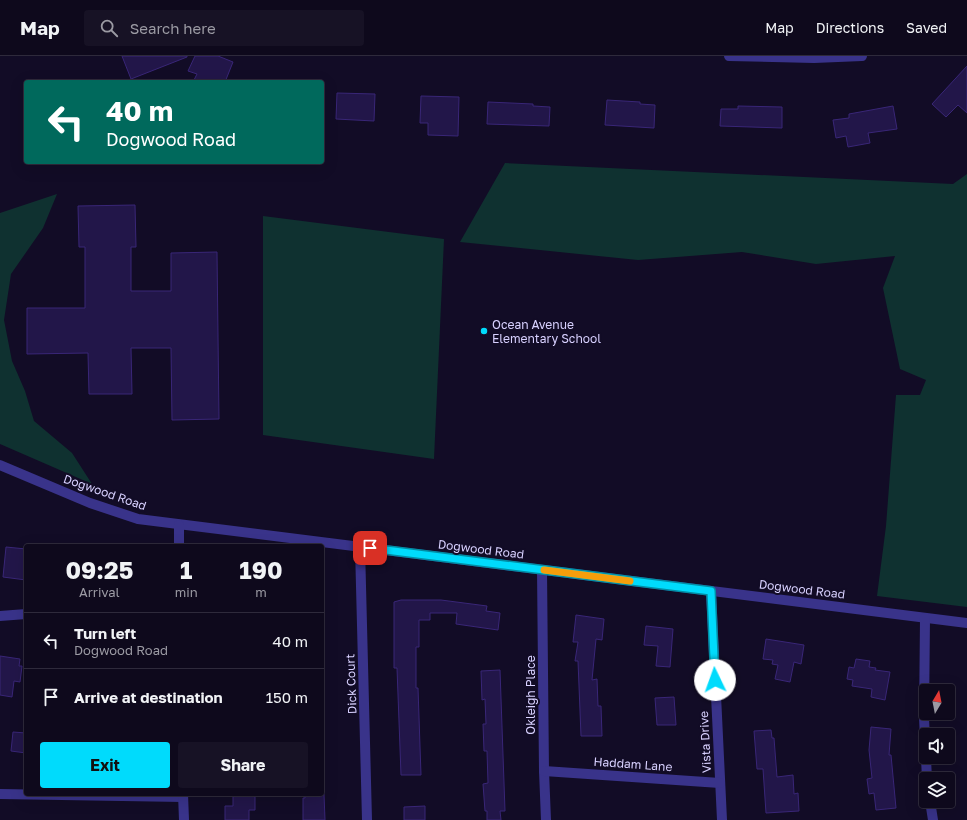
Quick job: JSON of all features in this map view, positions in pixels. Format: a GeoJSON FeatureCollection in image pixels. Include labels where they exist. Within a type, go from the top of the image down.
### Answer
{"type":"FeatureCollection","features":[{"type":"Feature","properties":{"kind":"street"},"geometry":{"type":"LineString","coordinates":[[729,56],[814,58],[862,56]]}},
{"type":"Feature","properties":{"kind":"street","name":"Dogwood Road"},"geometry":{"type":"LineString","coordinates":[[0,465],[90,503],[138,519],[967,623]]}},
{"type":"Feature","properties":{"kind":"street"},"geometry":{"type":"LineString","coordinates":[[178,525],[179,544]]}},
{"type":"Feature","properties":{"kind":"street","name":"Dick Court"},"geometry":{"type":"LineString","coordinates":[[360,547],[368,820]]}},
{"type":"Feature","properties":{"kind":"street","name":"Okleigh Place"},"geometry":{"type":"LineString","coordinates":[[542,570],[544,771],[546,820]]}},
{"type":"Feature","properties":{"kind":"street","name":"Vista Drive"},"geometry":{"type":"LineString","coordinates":[[711,591],[722,820]]}},
{"type":"Feature","properties":{"kind":"street"},"geometry":{"type":"LineString","coordinates":[[0,616],[24,614]]}},
{"type":"Feature","properties":{"kind":"street"},"geometry":{"type":"LineString","coordinates":[[925,618],[924,718],[927,772]]}},
{"type":"Feature","properties":{"kind":"street","name":"Haddam Lane"},"geometry":{"type":"LineString","coordinates":[[544,771],[720,784]]}},
{"type":"Feature","properties":{"kind":"street"},"geometry":{"type":"LineString","coordinates":[[0,794],[24,794]]}},
{"type":"Feature","properties":{"kind":"street"},"geometry":{"type":"LineString","coordinates":[[183,796],[184,820]]}},
{"type":"Feature","properties":{"kind":"street"},"geometry":{"type":"LineString","coordinates":[[931,808],[934,820]]}},
{"type":"Feature","properties":{"kind":"green space"},"geometry":{"type":"Polygon","coordinates":[[[505,163],[953,184],[967,174],[967,607],[877,596],[886,526],[896,395],[920,395],[926,380],[900,369],[883,288],[895,256],[816,264],[742,252],[638,260],[460,242],[505,163]]]}},
{"type":"Feature","properties":{"kind":"green space"},"geometry":{"type":"Polygon","coordinates":[[[57,194],[43,228],[11,274],[4,320],[12,361],[25,391],[34,421],[72,453],[92,484],[0,444],[0,213],[57,194]]]}},
{"type":"Feature","properties":{"kind":"green space"},"geometry":{"type":"Polygon","coordinates":[[[263,216],[444,239],[434,459],[263,435],[263,216]]]}},
{"type":"Feature","properties":{"kind":"building"},"geometry":{"type":"Polygon","coordinates":[[[122,56],[187,56],[187,57],[131,79],[122,56]]]}},
{"type":"Feature","properties":{"kind":"building"},"geometry":{"type":"Polygon","coordinates":[[[195,56],[218,56],[233,62],[226,80],[194,80],[197,74],[188,71],[195,56]]]}},
{"type":"Feature","properties":{"kind":"building"},"geometry":{"type":"Polygon","coordinates":[[[967,66],[967,113],[958,105],[946,117],[932,104],[967,66]]]}},
{"type":"Feature","properties":{"kind":"building"},"geometry":{"type":"Polygon","coordinates":[[[337,93],[375,94],[374,121],[336,119],[337,93]]]}},
{"type":"Feature","properties":{"kind":"building"},"geometry":{"type":"Polygon","coordinates":[[[421,96],[459,97],[458,136],[428,135],[428,123],[420,123],[421,96]]]}},
{"type":"Feature","properties":{"kind":"building"},"geometry":{"type":"Polygon","coordinates":[[[607,100],[640,102],[640,104],[655,105],[654,128],[605,125],[607,100]]]}},
{"type":"Feature","properties":{"kind":"building"},"geometry":{"type":"Polygon","coordinates":[[[488,102],[533,104],[533,106],[550,107],[549,126],[487,124],[488,102]]]}},
{"type":"Feature","properties":{"kind":"building"},"geometry":{"type":"Polygon","coordinates":[[[738,106],[782,107],[782,128],[720,126],[721,109],[738,109],[738,106]]]}},
{"type":"Feature","properties":{"kind":"building"},"geometry":{"type":"Polygon","coordinates":[[[893,106],[897,129],[868,133],[870,143],[848,147],[846,136],[836,138],[833,120],[849,118],[849,114],[893,106]]]}},
{"type":"Feature","properties":{"kind":"building"},"geometry":{"type":"Polygon","coordinates":[[[135,205],[136,247],[131,247],[131,291],[171,291],[171,253],[217,252],[219,419],[172,420],[171,348],[131,348],[132,394],[89,394],[88,353],[27,354],[27,308],[85,308],[85,247],[79,247],[78,206],[135,205]]]}},
{"type":"Feature","properties":{"kind":"building"},"geometry":{"type":"Polygon","coordinates":[[[6,547],[24,549],[24,580],[3,577],[6,547]]]}},
{"type":"Feature","properties":{"kind":"building"},"geometry":{"type":"Polygon","coordinates":[[[401,600],[441,600],[487,606],[486,611],[500,613],[498,630],[456,624],[457,613],[430,613],[430,620],[419,620],[419,647],[416,647],[416,688],[418,688],[421,775],[401,775],[397,668],[394,668],[394,602],[401,600]]]}},
{"type":"Feature","properties":{"kind":"building"},"geometry":{"type":"Polygon","coordinates":[[[576,615],[604,619],[602,640],[596,639],[592,680],[597,679],[598,706],[601,706],[602,736],[581,736],[578,661],[575,661],[578,642],[573,642],[576,615]]]}},
{"type":"Feature","properties":{"kind":"building"},"geometry":{"type":"Polygon","coordinates":[[[646,626],[673,629],[670,667],[656,666],[658,646],[644,645],[646,626]]]}},
{"type":"Feature","properties":{"kind":"building"},"geometry":{"type":"Polygon","coordinates":[[[766,639],[804,645],[801,664],[794,662],[790,682],[775,679],[778,665],[772,664],[773,660],[763,659],[766,639]]]}},
{"type":"Feature","properties":{"kind":"building"},"geometry":{"type":"Polygon","coordinates":[[[0,656],[20,659],[19,666],[22,666],[20,682],[14,681],[12,697],[0,695],[0,656]]]}},
{"type":"Feature","properties":{"kind":"building"},"geometry":{"type":"Polygon","coordinates":[[[856,659],[870,661],[869,667],[876,668],[875,670],[890,672],[885,700],[871,697],[872,689],[852,686],[853,680],[847,679],[849,667],[854,668],[856,659]]]}},
{"type":"Feature","properties":{"kind":"building"},"geometry":{"type":"Polygon","coordinates":[[[500,670],[505,811],[500,811],[501,820],[487,820],[483,784],[488,783],[487,751],[484,751],[483,724],[486,724],[485,699],[482,700],[481,671],[500,670]]]}},
{"type":"Feature","properties":{"kind":"building"},"geometry":{"type":"Polygon","coordinates":[[[674,697],[676,725],[657,725],[655,698],[674,697]]]}},
{"type":"Feature","properties":{"kind":"building"},"geometry":{"type":"Polygon","coordinates":[[[871,727],[891,729],[889,755],[891,755],[896,808],[876,810],[874,793],[869,794],[867,779],[872,778],[869,750],[871,727]]]}},
{"type":"Feature","properties":{"kind":"building"},"geometry":{"type":"Polygon","coordinates":[[[771,730],[772,738],[774,738],[777,777],[793,775],[794,794],[798,793],[799,811],[766,813],[763,769],[757,769],[754,731],[771,730]]]}},
{"type":"Feature","properties":{"kind":"building"},"geometry":{"type":"Polygon","coordinates":[[[13,732],[24,733],[24,753],[11,751],[13,732]]]}},
{"type":"Feature","properties":{"kind":"building"},"geometry":{"type":"Polygon","coordinates":[[[324,794],[325,820],[303,820],[303,798],[305,798],[305,796],[324,796],[324,794]]]}},
{"type":"Feature","properties":{"kind":"building"},"geometry":{"type":"Polygon","coordinates":[[[233,796],[255,796],[255,810],[249,810],[249,820],[225,820],[225,806],[233,806],[233,796]]]}},
{"type":"Feature","properties":{"kind":"building"},"geometry":{"type":"Polygon","coordinates":[[[425,806],[425,820],[404,820],[404,807],[425,806]]]}},
{"type":"Feature","properties":{"kind":"slow traffic"},"geometry":{"type":"LineString","coordinates":[[544,570],[630,581]]}},
{"type":"Feature","properties":{"kind":"place","name":"Ocean Avenue Elementary School"},"geometry":{"type":"Point","coordinates":[484,331]}},
{"type":"Feature","properties":{"kind":"route"},"geometry":{"type":"LineString","coordinates":[[370,548],[711,591],[715,680]]}}]}
